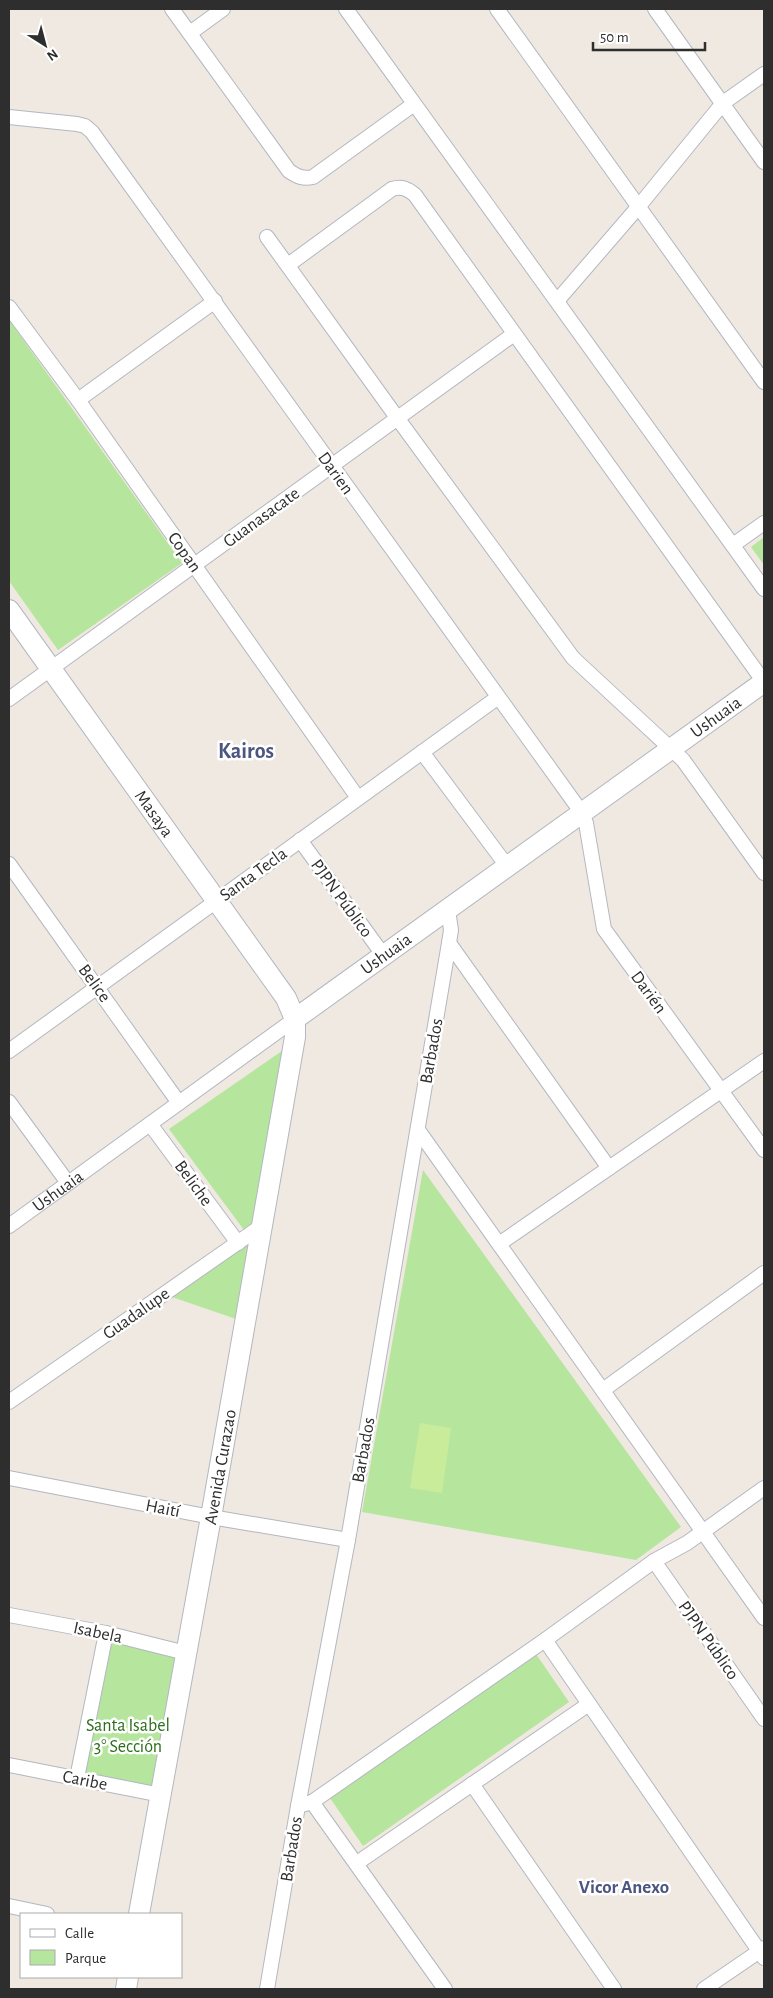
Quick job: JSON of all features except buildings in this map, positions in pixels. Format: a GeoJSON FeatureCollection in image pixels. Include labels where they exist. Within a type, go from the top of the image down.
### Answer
{"type":"FeatureCollection","features":[{"type":"Feature","properties":{"kind":"street"},"geometry":{"type":"LineString","coordinates":[[172,9],[289,171],[304,179],[313,177],[414,104]]}},
{"type":"Feature","properties":{"kind":"street"},"geometry":{"type":"LineString","coordinates":[[190,33],[223,9]]}},
{"type":"Feature","properties":{"kind":"street"},"geometry":{"type":"LineString","coordinates":[[346,9],[764,589]]}},
{"type":"Feature","properties":{"kind":"street"},"geometry":{"type":"LineString","coordinates":[[497,9],[764,382]]}},
{"type":"Feature","properties":{"kind":"street"},"geometry":{"type":"LineString","coordinates":[[656,9],[764,162]]}},
{"type":"Feature","properties":{"kind":"street"},"geometry":{"type":"LineString","coordinates":[[557,301],[639,206],[722,103],[764,74]]}},
{"type":"Feature","properties":{"kind":"street","name":"Darien"},"geometry":{"type":"LineString","coordinates":[[9,117],[77,124],[85,126],[92,132],[497,698],[582,813]]}},
{"type":"Feature","properties":{"kind":"street"},"geometry":{"type":"LineString","coordinates":[[288,265],[392,189],[404,188],[415,195],[764,682]]}},
{"type":"Feature","properties":{"kind":"street"},"geometry":{"type":"LineString","coordinates":[[267,236],[398,420],[573,658],[683,760],[760,858],[764,873]]}},
{"type":"Feature","properties":{"kind":"street"},"geometry":{"type":"LineString","coordinates":[[78,400],[215,302]]}},
{"type":"Feature","properties":{"kind":"street","name":"Copan"},"geometry":{"type":"LineString","coordinates":[[9,307],[78,400],[358,798]]}},
{"type":"Feature","properties":{"kind":"street","name":"Guanasacate"},"geometry":{"type":"LineString","coordinates":[[9,699],[398,420],[514,334]]}},
{"type":"Feature","properties":{"kind":"street"},"geometry":{"type":"LineString","coordinates":[[733,545],[764,523]]}},
{"type":"Feature","properties":{"kind":"street","name":"Masaya"},"geometry":{"type":"LineString","coordinates":[[9,610],[218,900],[286,998],[295,1019]]}},
{"type":"Feature","properties":{"kind":"street","name":"Ushuaia"},"geometry":{"type":"LineString","coordinates":[[9,1226],[764,682]]}},
{"type":"Feature","properties":{"kind":"street","name":"Santa Tecla"},"geometry":{"type":"LineString","coordinates":[[9,1051],[497,698]]}},
{"type":"Feature","properties":{"kind":"street"},"geometry":{"type":"LineString","coordinates":[[422,752],[507,866]]}},
{"type":"Feature","properties":{"kind":"street","name":"Darién"},"geometry":{"type":"LineString","coordinates":[[582,813],[586,823],[604,930],[764,1150]]}},
{"type":"Feature","properties":{"kind":"street","name":"PJPN Público"},"geometry":{"type":"LineString","coordinates":[[300,840],[384,956]]}},
{"type":"Feature","properties":{"kind":"street","name":"Belice"},"geometry":{"type":"LineString","coordinates":[[9,864],[179,1102]]}},
{"type":"Feature","properties":{"kind":"street","name":"Barbados"},"geometry":{"type":"LineString","coordinates":[[267,1989],[298,1806],[348,1540],[418,1130],[449,943],[448,910]]}},
{"type":"Feature","properties":{"kind":"street"},"geometry":{"type":"LineString","coordinates":[[449,943],[609,1168]]}},
{"type":"Feature","properties":{"kind":"street","name":"Avenida Curazao"},"geometry":{"type":"LineString","coordinates":[[139,1913],[263,1225],[295,1037],[295,1019]]}},
{"type":"Feature","properties":{"kind":"street"},"geometry":{"type":"LineString","coordinates":[[499,1244],[764,1061]]}},
{"type":"Feature","properties":{"kind":"street"},"geometry":{"type":"LineString","coordinates":[[9,1102],[68,1183]]}},
{"type":"Feature","properties":{"kind":"street","name":"Beliche"},"geometry":{"type":"LineString","coordinates":[[150,1124],[238,1243]]}},
{"type":"Feature","properties":{"kind":"street"},"geometry":{"type":"LineString","coordinates":[[418,1130],[764,1618]]}},
{"type":"Feature","properties":{"kind":"street","name":"Guadalupe"},"geometry":{"type":"LineString","coordinates":[[9,1402],[263,1225]]}},
{"type":"Feature","properties":{"kind":"street"},"geometry":{"type":"LineString","coordinates":[[603,1390],[764,1274]]}},
{"type":"Feature","properties":{"kind":"street","name":"Haití"},"geometry":{"type":"LineString","coordinates":[[9,1478],[211,1517],[239,1520],[348,1540]]}},
{"type":"Feature","properties":{"kind":"street"},"geometry":{"type":"LineString","coordinates":[[298,1806],[312,1802],[545,1640],[654,1560],[687,1543],[764,1488]]}},
{"type":"Feature","properties":{"kind":"street","name":"PJPN Público"},"geometry":{"type":"LineString","coordinates":[[654,1560],[764,1719]]}},
{"type":"Feature","properties":{"kind":"street","name":"Isabela"},"geometry":{"type":"LineString","coordinates":[[9,1615],[106,1633],[186,1653]]}},
{"type":"Feature","properties":{"kind":"street"},"geometry":{"type":"LineString","coordinates":[[77,1778],[106,1633]]}},
{"type":"Feature","properties":{"kind":"street"},"geometry":{"type":"LineString","coordinates":[[545,1640],[763,1953],[704,1989]]}},
{"type":"Feature","properties":{"kind":"street"},"geometry":{"type":"LineString","coordinates":[[357,1864],[589,1704]]}},
{"type":"Feature","properties":{"kind":"street","name":"Caribe"},"geometry":{"type":"LineString","coordinates":[[9,1765],[161,1795]]}},
{"type":"Feature","properties":{"kind":"street"},"geometry":{"type":"LineString","coordinates":[[472,1784],[614,1989]]}},
{"type":"Feature","properties":{"kind":"street"},"geometry":{"type":"LineString","coordinates":[[312,1802],[445,1989]]}},
{"type":"Feature","properties":{"kind":"street"},"geometry":{"type":"LineString","coordinates":[[9,1906],[42,1913]]}},
{"type":"Feature","properties":{"kind":"green space"},"geometry":{"type":"Polygon","coordinates":[[[9,320],[182,563],[58,650],[9,581],[9,320]]]}},
{"type":"Feature","properties":{"kind":"green space"},"geometry":{"type":"Polygon","coordinates":[[[764,537],[764,565],[751,547],[764,537]]]}},
{"type":"Feature","properties":{"kind":"green space"},"geometry":{"type":"Polygon","coordinates":[[[292,1044],[255,1221],[244,1230],[169,1129],[292,1044]]]}},
{"type":"Feature","properties":{"kind":"green space"},"geometry":{"type":"Polygon","coordinates":[[[423,1170],[681,1527],[636,1560],[362,1512],[423,1170]]]}},
{"type":"Feature","properties":{"kind":"green space"},"geometry":{"type":"Polygon","coordinates":[[[253,1238],[239,1320],[172,1297],[253,1238]]]}},
{"type":"Feature","properties":{"kind":"green space"},"geometry":{"type":"Polygon","coordinates":[[[420,1423],[451,1428],[442,1493],[410,1488],[420,1423]]]}},
{"type":"Feature","properties":{"kind":"green space","name":"Santa Isabel 3° Sección"},"geometry":{"type":"Polygon","coordinates":[[[109,1639],[182,1653],[156,1791],[82,1777],[109,1639]]]}},
{"type":"Feature","properties":{"kind":"green space"},"geometry":{"type":"Polygon","coordinates":[[[536,1654],[569,1702],[363,1846],[330,1798],[536,1654]]]}},
{"type":"Feature","properties":{"kind":"district","name":"Kairos"},"geometry":{"type":"Point","coordinates":[246,750]}},
{"type":"Feature","properties":{"kind":"district","name":"Vicor Anexo"},"geometry":{"type":"Point","coordinates":[624,1886]}}]}
